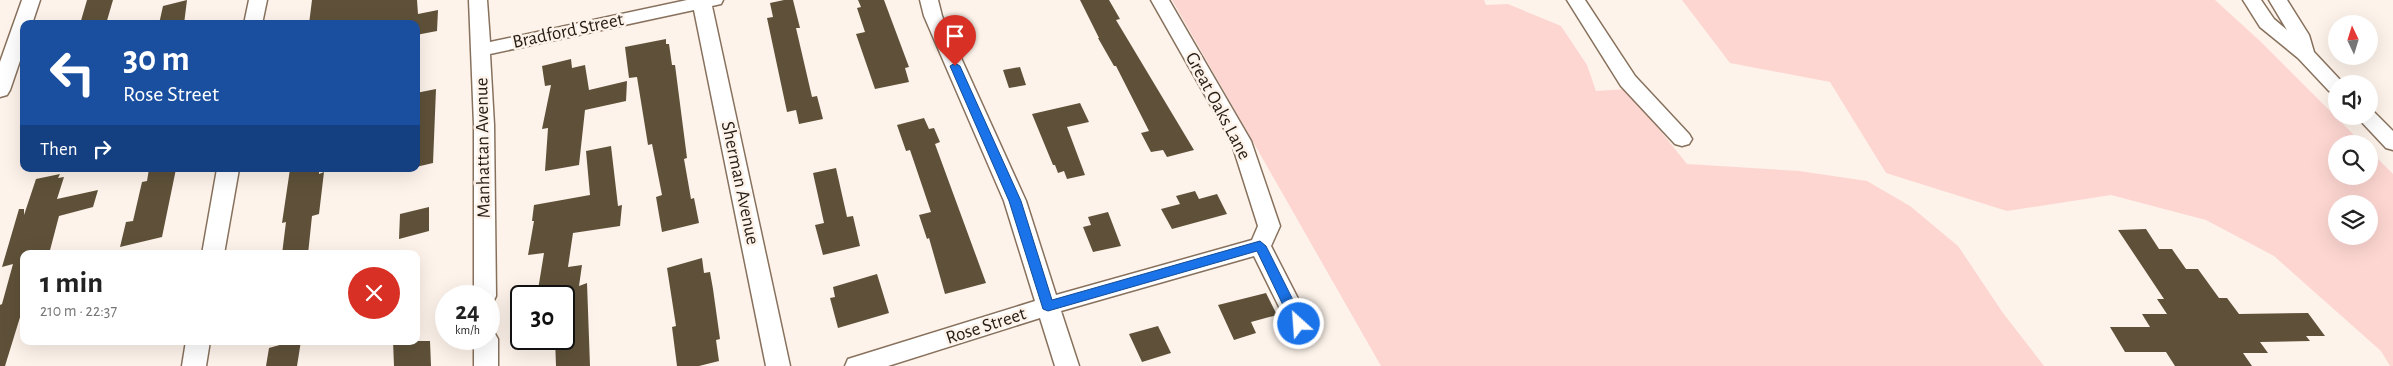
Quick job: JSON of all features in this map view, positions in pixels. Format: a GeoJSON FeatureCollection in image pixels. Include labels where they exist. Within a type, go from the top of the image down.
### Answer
{"type":"FeatureCollection","features":[{"type":"Feature","properties":{"kind":"street"},"geometry":{"type":"LineString","coordinates":[[24,20],[31,0]]}},
{"type":"Feature","properties":{"kind":"street"},"geometry":{"type":"LineString","coordinates":[[255,20],[258,0]]}},
{"type":"Feature","properties":{"kind":"street","name":"Manhattan Avenue"},"geometry":{"type":"LineString","coordinates":[[478,0],[484,125],[485,285]]}},
{"type":"Feature","properties":{"kind":"street"},"geometry":{"type":"LineString","coordinates":[[930,0],[933,16],[1015,201],[1067,366]]}},
{"type":"Feature","properties":{"kind":"street","name":"Great Oaks Lane"},"geometry":{"type":"LineString","coordinates":[[1160,0],[1242,141],[1269,226],[1260,246]]}},
{"type":"Feature","properties":{"kind":"street"},"geometry":{"type":"LineString","coordinates":[[1576,0],[1628,80],[1682,139]]}},
{"type":"Feature","properties":{"kind":"street"},"geometry":{"type":"LineString","coordinates":[[2252,0],[2267,23],[2305,54],[2328,78]]}},
{"type":"Feature","properties":{"kind":"street"},"geometry":{"type":"LineString","coordinates":[[2278,0],[2300,34],[2305,54]]}},
{"type":"Feature","properties":{"kind":"street","name":"Bradford Street"},"geometry":{"type":"LineString","coordinates":[[480,50],[706,1]]}},
{"type":"Feature","properties":{"kind":"street","name":"Sherman Avenue"},"geometry":{"type":"LineString","coordinates":[[706,1],[778,366]]}},
{"type":"Feature","properties":{"kind":"street"},"geometry":{"type":"LineString","coordinates":[[0,90],[20,32]]}},
{"type":"Feature","properties":{"kind":"street"},"geometry":{"type":"LineString","coordinates":[[2375,125],[2393,143]]}},
{"type":"Feature","properties":{"kind":"street"},"geometry":{"type":"LineString","coordinates":[[214,250],[227,172]]}},
{"type":"Feature","properties":{"kind":"street"},"geometry":{"type":"LineString","coordinates":[[1260,246],[1299,324]]}},
{"type":"Feature","properties":{"kind":"street","name":"Rose Street"},"geometry":{"type":"LineString","coordinates":[[857,366],[1048,306],[1260,246]]}},
{"type":"Feature","properties":{"kind":"street"},"geometry":{"type":"LineString","coordinates":[[194,366],[197,345]]}},
{"type":"Feature","properties":{"kind":"street"},"geometry":{"type":"LineString","coordinates":[[486,350],[486,366]]}},
{"type":"Feature","properties":{"kind":"shaded area"},"geometry":{"type":"Polygon","coordinates":[[[1172,0],[1484,0],[1486,5],[1508,4],[1561,26],[1587,65],[1596,91],[1627,89],[1687,164],[1799,171],[1867,181],[1910,206],[1958,246],[2003,313],[2044,366],[1381,366],[1172,0]]]}},
{"type":"Feature","properties":{"kind":"shaded area"},"geometry":{"type":"Polygon","coordinates":[[[1682,0],[2215,0],[2260,41],[2328,109],[2328,125],[2344,125],[2354,135],[2328,135],[2328,185],[2378,185],[2378,159],[2393,174],[2393,366],[2390,366],[2381,351],[2274,256],[2206,220],[2111,195],[2007,211],[1886,173],[1830,82],[1730,63],[1682,0]]]}},
{"type":"Feature","properties":{"kind":"building"},"geometry":{"type":"Polygon","coordinates":[[[87,0],[113,0],[107,20],[81,20],[87,0]]]}},
{"type":"Feature","properties":{"kind":"building"},"geometry":{"type":"Polygon","coordinates":[[[187,0],[184,20],[160,20],[163,6],[187,0]]]}},
{"type":"Feature","properties":{"kind":"building"},"geometry":{"type":"Polygon","coordinates":[[[312,0],[417,0],[418,14],[438,10],[437,31],[420,34],[420,20],[310,20],[312,0]]]}},
{"type":"Feature","properties":{"kind":"building"},"geometry":{"type":"Polygon","coordinates":[[[793,0],[800,28],[796,28],[812,97],[817,96],[823,119],[799,124],[796,110],[787,112],[767,18],[773,17],[770,3],[793,0]]]}},
{"type":"Feature","properties":{"kind":"building"},"geometry":{"type":"Polygon","coordinates":[[[858,0],[884,0],[909,67],[905,68],[909,82],[875,89],[856,34],[865,32],[857,8],[861,7],[858,0]]]}},
{"type":"Feature","properties":{"kind":"building"},"geometry":{"type":"Polygon","coordinates":[[[1080,0],[1109,0],[1120,19],[1116,20],[1194,150],[1167,157],[1163,150],[1151,152],[1141,133],[1149,131],[1116,66],[1114,66],[1098,38],[1080,0]]]}},
{"type":"Feature","properties":{"kind":"building"},"geometry":{"type":"Polygon","coordinates":[[[666,39],[666,44],[669,44],[672,65],[675,65],[687,158],[684,159],[691,199],[694,198],[699,223],[662,232],[656,197],[662,195],[652,144],[648,145],[637,77],[629,78],[625,47],[666,39]]]}},
{"type":"Feature","properties":{"kind":"building"},"geometry":{"type":"Polygon","coordinates":[[[571,59],[572,68],[585,65],[589,90],[627,81],[626,101],[585,110],[579,165],[545,171],[548,128],[542,129],[551,85],[545,86],[542,66],[571,59]]]}},
{"type":"Feature","properties":{"kind":"building"},"geometry":{"type":"Polygon","coordinates":[[[1020,67],[1026,85],[1009,88],[1003,70],[1020,67]]]}},
{"type":"Feature","properties":{"kind":"building"},"geometry":{"type":"Polygon","coordinates":[[[436,89],[433,163],[420,166],[420,92],[436,89]]]}},
{"type":"Feature","properties":{"kind":"building"},"geometry":{"type":"Polygon","coordinates":[[[1080,103],[1089,122],[1067,127],[1085,175],[1067,179],[1064,171],[1058,173],[1055,165],[1053,165],[1032,114],[1080,103]]]}},
{"type":"Feature","properties":{"kind":"building"},"geometry":{"type":"Polygon","coordinates":[[[924,118],[929,129],[934,128],[940,142],[935,144],[986,283],[945,294],[929,238],[927,239],[919,215],[931,212],[910,150],[906,151],[897,125],[924,118]]]}},
{"type":"Feature","properties":{"kind":"building"},"geometry":{"type":"Polygon","coordinates":[[[611,146],[618,206],[622,205],[620,226],[573,233],[568,267],[582,265],[579,286],[587,283],[590,366],[556,366],[555,350],[575,350],[575,285],[539,285],[544,253],[528,255],[534,221],[532,221],[534,205],[590,195],[586,151],[611,146]]]}},
{"type":"Feature","properties":{"kind":"building"},"geometry":{"type":"Polygon","coordinates":[[[836,168],[847,217],[853,216],[860,246],[823,255],[815,225],[824,223],[813,173],[836,168]]]}},
{"type":"Feature","properties":{"kind":"building"},"geometry":{"type":"Polygon","coordinates":[[[148,172],[175,172],[162,237],[120,247],[126,222],[133,221],[142,182],[147,181],[148,172]]]}},
{"type":"Feature","properties":{"kind":"building"},"geometry":{"type":"Polygon","coordinates":[[[290,172],[319,172],[319,174],[324,172],[319,214],[312,216],[308,250],[282,250],[286,222],[282,223],[290,172]]]}},
{"type":"Feature","properties":{"kind":"building"},"geometry":{"type":"Polygon","coordinates":[[[60,174],[58,178],[64,177],[57,199],[98,190],[93,207],[59,216],[50,250],[20,250],[20,317],[5,366],[0,366],[0,305],[2,304],[13,264],[2,267],[19,209],[24,209],[24,215],[36,179],[60,174]]]}},
{"type":"Feature","properties":{"kind":"building"},"geometry":{"type":"Polygon","coordinates":[[[1195,191],[1199,199],[1217,194],[1227,214],[1172,229],[1161,209],[1180,204],[1176,196],[1195,191]]]}},
{"type":"Feature","properties":{"kind":"building"},"geometry":{"type":"Polygon","coordinates":[[[429,207],[429,231],[399,239],[400,214],[429,207]]]}},
{"type":"Feature","properties":{"kind":"building"},"geometry":{"type":"Polygon","coordinates":[[[1108,212],[1121,246],[1093,252],[1083,227],[1091,225],[1088,217],[1108,212]]]}},
{"type":"Feature","properties":{"kind":"building"},"geometry":{"type":"Polygon","coordinates":[[[2146,229],[2159,249],[2172,249],[2186,269],[2198,269],[2219,298],[2227,298],[2239,314],[2308,313],[2325,336],[2306,336],[2310,341],[2260,342],[2268,353],[2243,353],[2252,366],[2175,366],[2166,352],[2125,352],[2110,327],[2150,327],[2142,314],[2167,314],[2157,299],[2164,299],[2118,230],[2146,229]]]}},
{"type":"Feature","properties":{"kind":"building"},"geometry":{"type":"Polygon","coordinates":[[[702,258],[704,273],[710,272],[713,289],[720,339],[716,340],[719,361],[699,366],[677,366],[672,327],[676,326],[667,268],[702,258]]]}},
{"type":"Feature","properties":{"kind":"building"},"geometry":{"type":"Polygon","coordinates":[[[877,274],[889,313],[838,328],[830,298],[835,297],[833,287],[877,274]]]}},
{"type":"Feature","properties":{"kind":"building"},"geometry":{"type":"Polygon","coordinates":[[[1266,293],[1277,315],[1251,322],[1256,333],[1234,340],[1218,305],[1266,293]]]}},
{"type":"Feature","properties":{"kind":"building"},"geometry":{"type":"Polygon","coordinates":[[[1158,326],[1171,353],[1142,362],[1129,334],[1158,326]]]}},
{"type":"Feature","properties":{"kind":"building"},"geometry":{"type":"Polygon","coordinates":[[[420,341],[430,341],[431,366],[394,366],[393,345],[420,345],[420,341]]]}},
{"type":"Feature","properties":{"kind":"building"},"geometry":{"type":"Polygon","coordinates":[[[280,345],[300,345],[297,366],[266,366],[269,348],[280,345]]]}},
{"type":"Feature","properties":{"kind":"route"},"geometry":{"type":"LineString","coordinates":[[955,66],[1015,201],[1048,306],[1260,246],[1299,324]]}}]}
